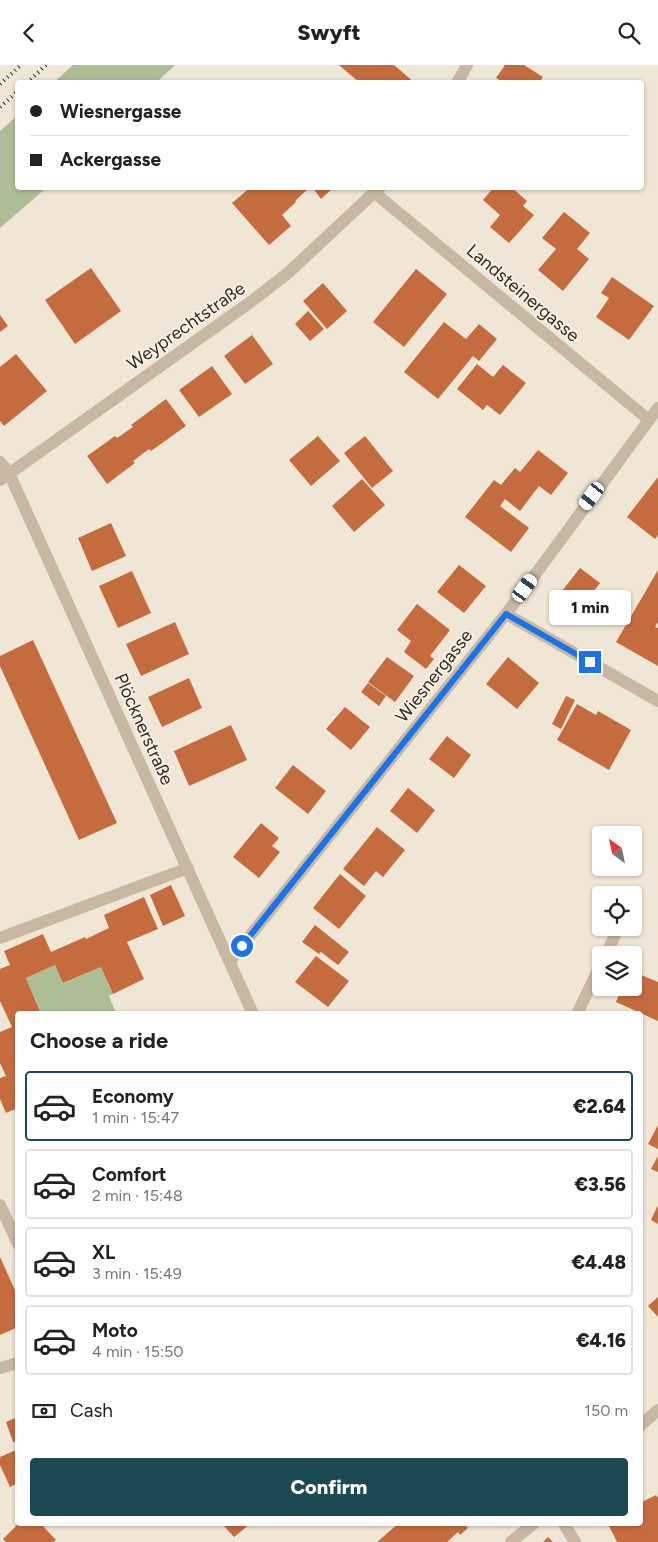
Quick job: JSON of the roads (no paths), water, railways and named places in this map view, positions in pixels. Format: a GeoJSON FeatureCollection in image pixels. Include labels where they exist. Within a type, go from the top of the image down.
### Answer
{"type":"FeatureCollection","features":[{"type":"Feature","properties":{"kind":"street"},"geometry":{"type":"LineString","coordinates":[[459,80],[467,65]]}},
{"type":"Feature","properties":{"kind":"street","name":"Landsteinergasse"},"geometry":{"type":"LineString","coordinates":[[378,191],[649,420]]}},
{"type":"Feature","properties":{"kind":"street","name":"Weyprechtstraße"},"geometry":{"type":"LineString","coordinates":[[5,476],[252,301],[288,273],[378,191]]}},
{"type":"Feature","properties":{"kind":"street","name":"Wiesnergasse"},"geometry":{"type":"LineString","coordinates":[[230,961],[506,614],[658,408]]}},
{"type":"Feature","properties":{"kind":"street","name":"Plöcknerstraße"},"geometry":{"type":"LineString","coordinates":[[0,462],[188,868],[252,1011]]}},
{"type":"Feature","properties":{"kind":"street"},"geometry":{"type":"LineString","coordinates":[[506,614],[658,701]]}},
{"type":"Feature","properties":{"kind":"street"},"geometry":{"type":"LineString","coordinates":[[0,938],[188,868]]}},
{"type":"Feature","properties":{"kind":"street"},"geometry":{"type":"LineString","coordinates":[[578,1011],[592,983]]}},
{"type":"Feature","properties":{"kind":"street"},"geometry":{"type":"LineString","coordinates":[[0,1205],[15,1238]]}},
{"type":"Feature","properties":{"kind":"street"},"geometry":{"type":"LineString","coordinates":[[0,1369],[15,1364]]}},
{"type":"Feature","properties":{"kind":"street"},"geometry":{"type":"LineString","coordinates":[[643,1423],[658,1410]]}},
{"type":"Feature","properties":{"kind":"street"},"geometry":{"type":"LineString","coordinates":[[511,1542],[531,1526]]}},
{"type":"Feature","properties":{"kind":"street"},"geometry":{"type":"LineString","coordinates":[[565,1526],[574,1542]]}},
{"type":"Feature","properties":{"kind":"railway"},"geometry":{"type":"LineString","coordinates":[[0,84],[21,65]]}},
{"type":"Feature","properties":{"kind":"railway"},"geometry":{"type":"LineString","coordinates":[[30,80],[46,65]]}},
{"type":"Feature","properties":{"kind":"railway"},"geometry":{"type":"LineString","coordinates":[[0,107],[15,94]]}}]}
